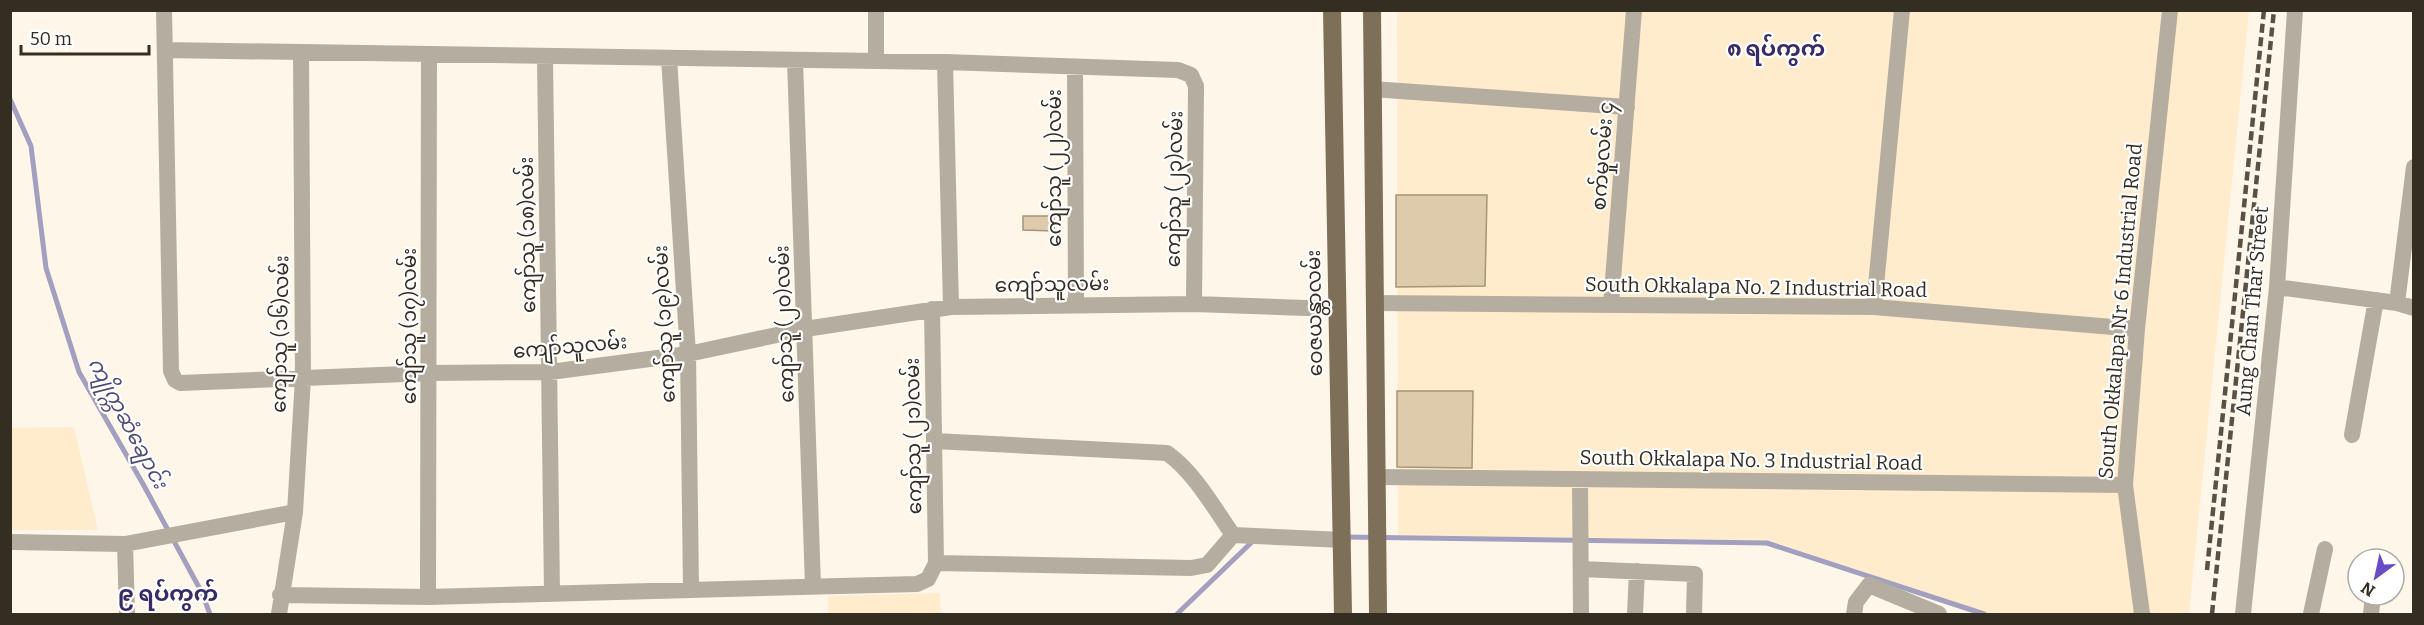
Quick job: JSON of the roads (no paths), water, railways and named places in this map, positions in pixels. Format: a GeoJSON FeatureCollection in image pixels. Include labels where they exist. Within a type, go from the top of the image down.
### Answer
{"type":"FeatureCollection","features":[{"type":"Feature","properties":{"kind":"main road","name":"ဝေဇယန္တာလမ်း"},"geometry":{"type":"LineString","coordinates":[[1332,10],[1343,615]]}},
{"type":"Feature","properties":{"kind":"main road"},"geometry":{"type":"LineString","coordinates":[[1372,10],[1378,615]]}},
{"type":"Feature","properties":{"kind":"street","name":"ကျော်သူလမ်း"},"geometry":{"type":"LineString","coordinates":[[164,10],[171,370],[175,380],[180,383],[430,373],[550,372],[688,354],[806,329],[951,307],[1194,304],[1336,309]]}},
{"type":"Feature","properties":{"kind":"street"},"geometry":{"type":"LineString","coordinates":[[876,10],[876,60]]}},
{"type":"Feature","properties":{"kind":"street","name":"စက်မှုလမ်း ၄"},"geometry":{"type":"LineString","coordinates":[[1611,305],[1634,10]]}},
{"type":"Feature","properties":{"kind":"street"},"geometry":{"type":"LineString","coordinates":[[1874,307],[1902,10]]}},
{"type":"Feature","properties":{"kind":"street","name":"South Okkalapa Nr 6 Industrial Road"},"geometry":{"type":"LineString","coordinates":[[2142,615],[2125,485],[2137,329],[2170,10]]}},
{"type":"Feature","properties":{"kind":"street","name":"Aung Chan Thar Street"},"geometry":{"type":"LineString","coordinates":[[2243,615],[2277,287],[2295,10]]}},
{"type":"Feature","properties":{"kind":"street"},"geometry":{"type":"LineString","coordinates":[[165,50],[876,60],[1075,68]]}},
{"type":"Feature","properties":{"kind":"street","name":"ကျော်သူ (၁၆)လမ်း"},"geometry":{"type":"LineString","coordinates":[[279,615],[280,595],[295,512],[303,378],[302,52]]}},
{"type":"Feature","properties":{"kind":"street","name":"ကျော်သူ (၁၇)လမ်း"},"geometry":{"type":"LineString","coordinates":[[428,597],[429,54]]}},
{"type":"Feature","properties":{"kind":"street","name":"ကျော်သူ (၁၈)လမ်း"},"geometry":{"type":"LineString","coordinates":[[545,57],[552,593]]}},
{"type":"Feature","properties":{"kind":"street","name":"ကျော်သူ (၁၉)လမ်း"},"geometry":{"type":"LineString","coordinates":[[669,58],[688,354],[691,590]]}},
{"type":"Feature","properties":{"kind":"street","name":"ကျော်သူ (၂၀)လမ်း"},"geometry":{"type":"LineString","coordinates":[[795,60],[813,586]]}},
{"type":"Feature","properties":{"kind":"street"},"geometry":{"type":"LineString","coordinates":[[945,62],[951,307]]}},
{"type":"Feature","properties":{"kind":"street","name":"ကျော်သူ (၂၃)လမ်း"},"geometry":{"type":"LineString","coordinates":[[1075,68],[1178,70],[1191,75],[1196,86],[1194,304]]}},
{"type":"Feature","properties":{"kind":"street","name":"ကျော်သူ (၂၂)လမ်း"},"geometry":{"type":"LineString","coordinates":[[1075,68],[1076,304]]}},
{"type":"Feature","properties":{"kind":"street"},"geometry":{"type":"LineString","coordinates":[[1372,89],[1627,107]]}},
{"type":"Feature","properties":{"kind":"street"},"geometry":{"type":"LineString","coordinates":[[2397,303],[2410,217],[2414,167]]}},
{"type":"Feature","properties":{"kind":"street"},"geometry":{"type":"LineString","coordinates":[[2277,287],[2397,303],[2414,308]]}},
{"type":"Feature","properties":{"kind":"street"},"geometry":{"type":"LineString","coordinates":[[2352,435],[2376,300]]}},
{"type":"Feature","properties":{"kind":"street","name":"South Okkalapa No. 2 Industrial Road"},"geometry":{"type":"LineString","coordinates":[[1374,303],[1874,307],[2137,329]]}},
{"type":"Feature","properties":{"kind":"street","name":"ကျော်သူ (၂၁)လမ်း"},"geometry":{"type":"LineString","coordinates":[[932,309],[936,563]]}},
{"type":"Feature","properties":{"kind":"street"},"geometry":{"type":"LineString","coordinates":[[934,441],[1167,453],[1177,460],[1201,489],[1233,535]]}},
{"type":"Feature","properties":{"kind":"street","name":"South Okkalapa No. 3 Industrial Road"},"geometry":{"type":"LineString","coordinates":[[1376,477],[2125,485]]}},
{"type":"Feature","properties":{"kind":"street"},"geometry":{"type":"LineString","coordinates":[[1580,479],[1581,615]]}},
{"type":"Feature","properties":{"kind":"street"},"geometry":{"type":"LineString","coordinates":[[10,542],[125,544],[146,542],[190,530],[295,512]]}},
{"type":"Feature","properties":{"kind":"street"},"geometry":{"type":"LineString","coordinates":[[1233,535],[1343,540]]}},
{"type":"Feature","properties":{"kind":"street"},"geometry":{"type":"LineString","coordinates":[[280,595],[428,597],[917,584],[927,579],[936,563],[1191,568],[1207,565],[1233,535]]}},
{"type":"Feature","properties":{"kind":"street"},"geometry":{"type":"LineString","coordinates":[[125,544],[127,615]]}},
{"type":"Feature","properties":{"kind":"street"},"geometry":{"type":"LineString","coordinates":[[2311,615],[2325,549]]}},
{"type":"Feature","properties":{"kind":"street"},"geometry":{"type":"LineString","coordinates":[[1581,569],[1695,574],[1694,615]]}},
{"type":"Feature","properties":{"kind":"street"},"geometry":{"type":"LineString","coordinates":[[1635,615],[1637,571]]}},
{"type":"Feature","properties":{"kind":"street"},"geometry":{"type":"LineString","coordinates":[[1854,615],[1857,602],[1869,585],[1939,615]]}},
{"type":"Feature","properties":{"kind":"waterway","name":"ကျိုက္ကဆံချောင်း"},"geometry":{"type":"LineString","coordinates":[[10,99],[31,146],[46,268],[79,372],[201,591],[210,614]]}},
{"type":"Feature","properties":{"kind":"waterway"},"geometry":{"type":"LineString","coordinates":[[1346,537],[1767,543],[1984,614]]}},
{"type":"Feature","properties":{"kind":"waterway"},"geometry":{"type":"LineString","coordinates":[[1177,614],[1254,540]]}},
{"type":"Feature","properties":{"kind":"railway"},"geometry":{"type":"LineString","coordinates":[[2207,570],[2264,10]]}},
{"type":"Feature","properties":{"kind":"railway"},"geometry":{"type":"LineString","coordinates":[[2212,614],[2274,10]]}},
{"type":"Feature","properties":{"kind":"district","name":"၈ ရပ်ကွက်"},"geometry":{"type":"Point","coordinates":[1776,48]}},
{"type":"Feature","properties":{"kind":"district","name":"၉ ရပ်ကွက်"},"geometry":{"type":"Point","coordinates":[168,593]}}]}
